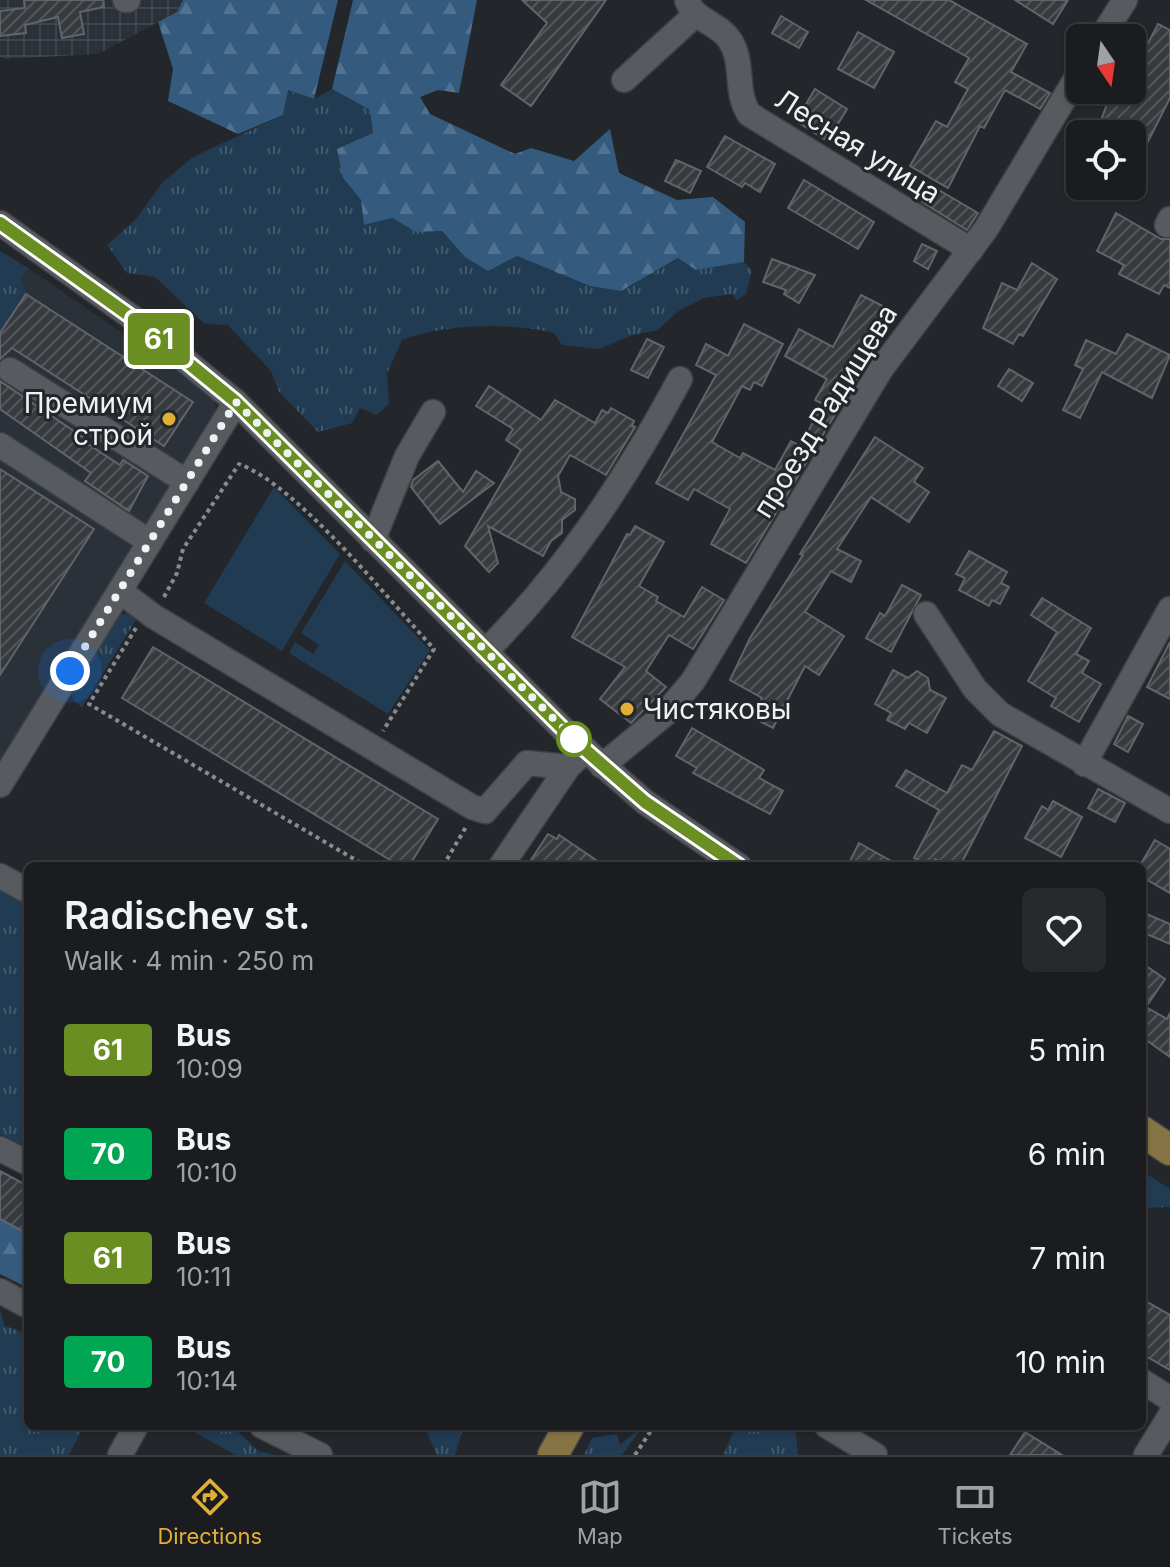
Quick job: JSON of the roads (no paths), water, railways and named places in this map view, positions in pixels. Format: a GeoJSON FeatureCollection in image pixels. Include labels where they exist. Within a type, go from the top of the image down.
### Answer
{"type":"FeatureCollection","features":[{"type":"Feature","properties":{"kind":"main road"},"geometry":{"type":"LineString","coordinates":[[1146,1134],[1170,1150]]}},
{"type":"Feature","properties":{"kind":"main road"},"geometry":{"type":"LineString","coordinates":[[553,1455],[567,1430]]}},
{"type":"Feature","properties":{"kind":"street"},"geometry":{"type":"LineString","coordinates":[[1110,24],[1125,0]]}},
{"type":"Feature","properties":{"kind":"street"},"geometry":{"type":"LineString","coordinates":[[624,80],[691,7]]}},
{"type":"Feature","properties":{"kind":"street","name":"Лесная улица"},"geometry":{"type":"LineString","coordinates":[[691,7],[724,33],[734,48],[740,94],[749,114],[971,250]]}},
{"type":"Feature","properties":{"kind":"street","name":"проезд Радищева"},"geometry":{"type":"LineString","coordinates":[[504,862],[568,767],[594,758],[665,714],[693,681],[881,369],[971,250],[1004,201],[1066,96]]}},
{"type":"Feature","properties":{"kind":"street"},"geometry":{"type":"LineString","coordinates":[[0,223],[137,321],[236,402],[594,758],[645,802],[733,862]]}},
{"type":"Feature","properties":{"kind":"street"},"geometry":{"type":"LineString","coordinates":[[10,370],[187,482]]}},
{"type":"Feature","properties":{"kind":"street"},"geometry":{"type":"LineString","coordinates":[[485,652],[571,556],[627,475],[680,379]]}},
{"type":"Feature","properties":{"kind":"street"},"geometry":{"type":"LineString","coordinates":[[0,785],[236,402]]}},
{"type":"Feature","properties":{"kind":"street"},"geometry":{"type":"LineString","coordinates":[[373,540],[401,470],[433,412]]}},
{"type":"Feature","properties":{"kind":"street"},"geometry":{"type":"LineString","coordinates":[[0,445],[150,542]]}},
{"type":"Feature","properties":{"kind":"street"},"geometry":{"type":"LineString","coordinates":[[120,591],[153,616],[472,807],[485,811],[527,763],[568,767]]}},
{"type":"Feature","properties":{"kind":"street"},"geometry":{"type":"LineString","coordinates":[[1084,764],[1170,609]]}},
{"type":"Feature","properties":{"kind":"street"},"geometry":{"type":"LineString","coordinates":[[926,614],[987,704],[1084,764],[1170,811]]}},
{"type":"Feature","properties":{"kind":"street"},"geometry":{"type":"LineString","coordinates":[[0,876],[24,889]]}},
{"type":"Feature","properties":{"kind":"street"},"geometry":{"type":"LineString","coordinates":[[0,1149],[24,1161]]}},
{"type":"Feature","properties":{"kind":"street"},"geometry":{"type":"LineString","coordinates":[[0,1291],[24,1304]]}},
{"type":"Feature","properties":{"kind":"street"},"geometry":{"type":"LineString","coordinates":[[1146,1384],[1170,1399]]}},
{"type":"Feature","properties":{"kind":"street"},"geometry":{"type":"LineString","coordinates":[[1146,1455],[1170,1416]]}},
{"type":"Feature","properties":{"kind":"street"},"geometry":{"type":"LineString","coordinates":[[120,1455],[134,1430]]}},
{"type":"Feature","properties":{"kind":"street"},"geometry":{"type":"LineString","coordinates":[[270,1430],[320,1455]]}},
{"type":"Feature","properties":{"kind":"street"},"geometry":{"type":"LineString","coordinates":[[834,1430],[875,1455]]}},
{"type":"Feature","properties":{"kind":"place","name":"Премиум строй"},"geometry":{"type":"Point","coordinates":[169,419]}},
{"type":"Feature","properties":{"kind":"place","name":"Чистяковы"},"geometry":{"type":"Point","coordinates":[627,709]}}]}
